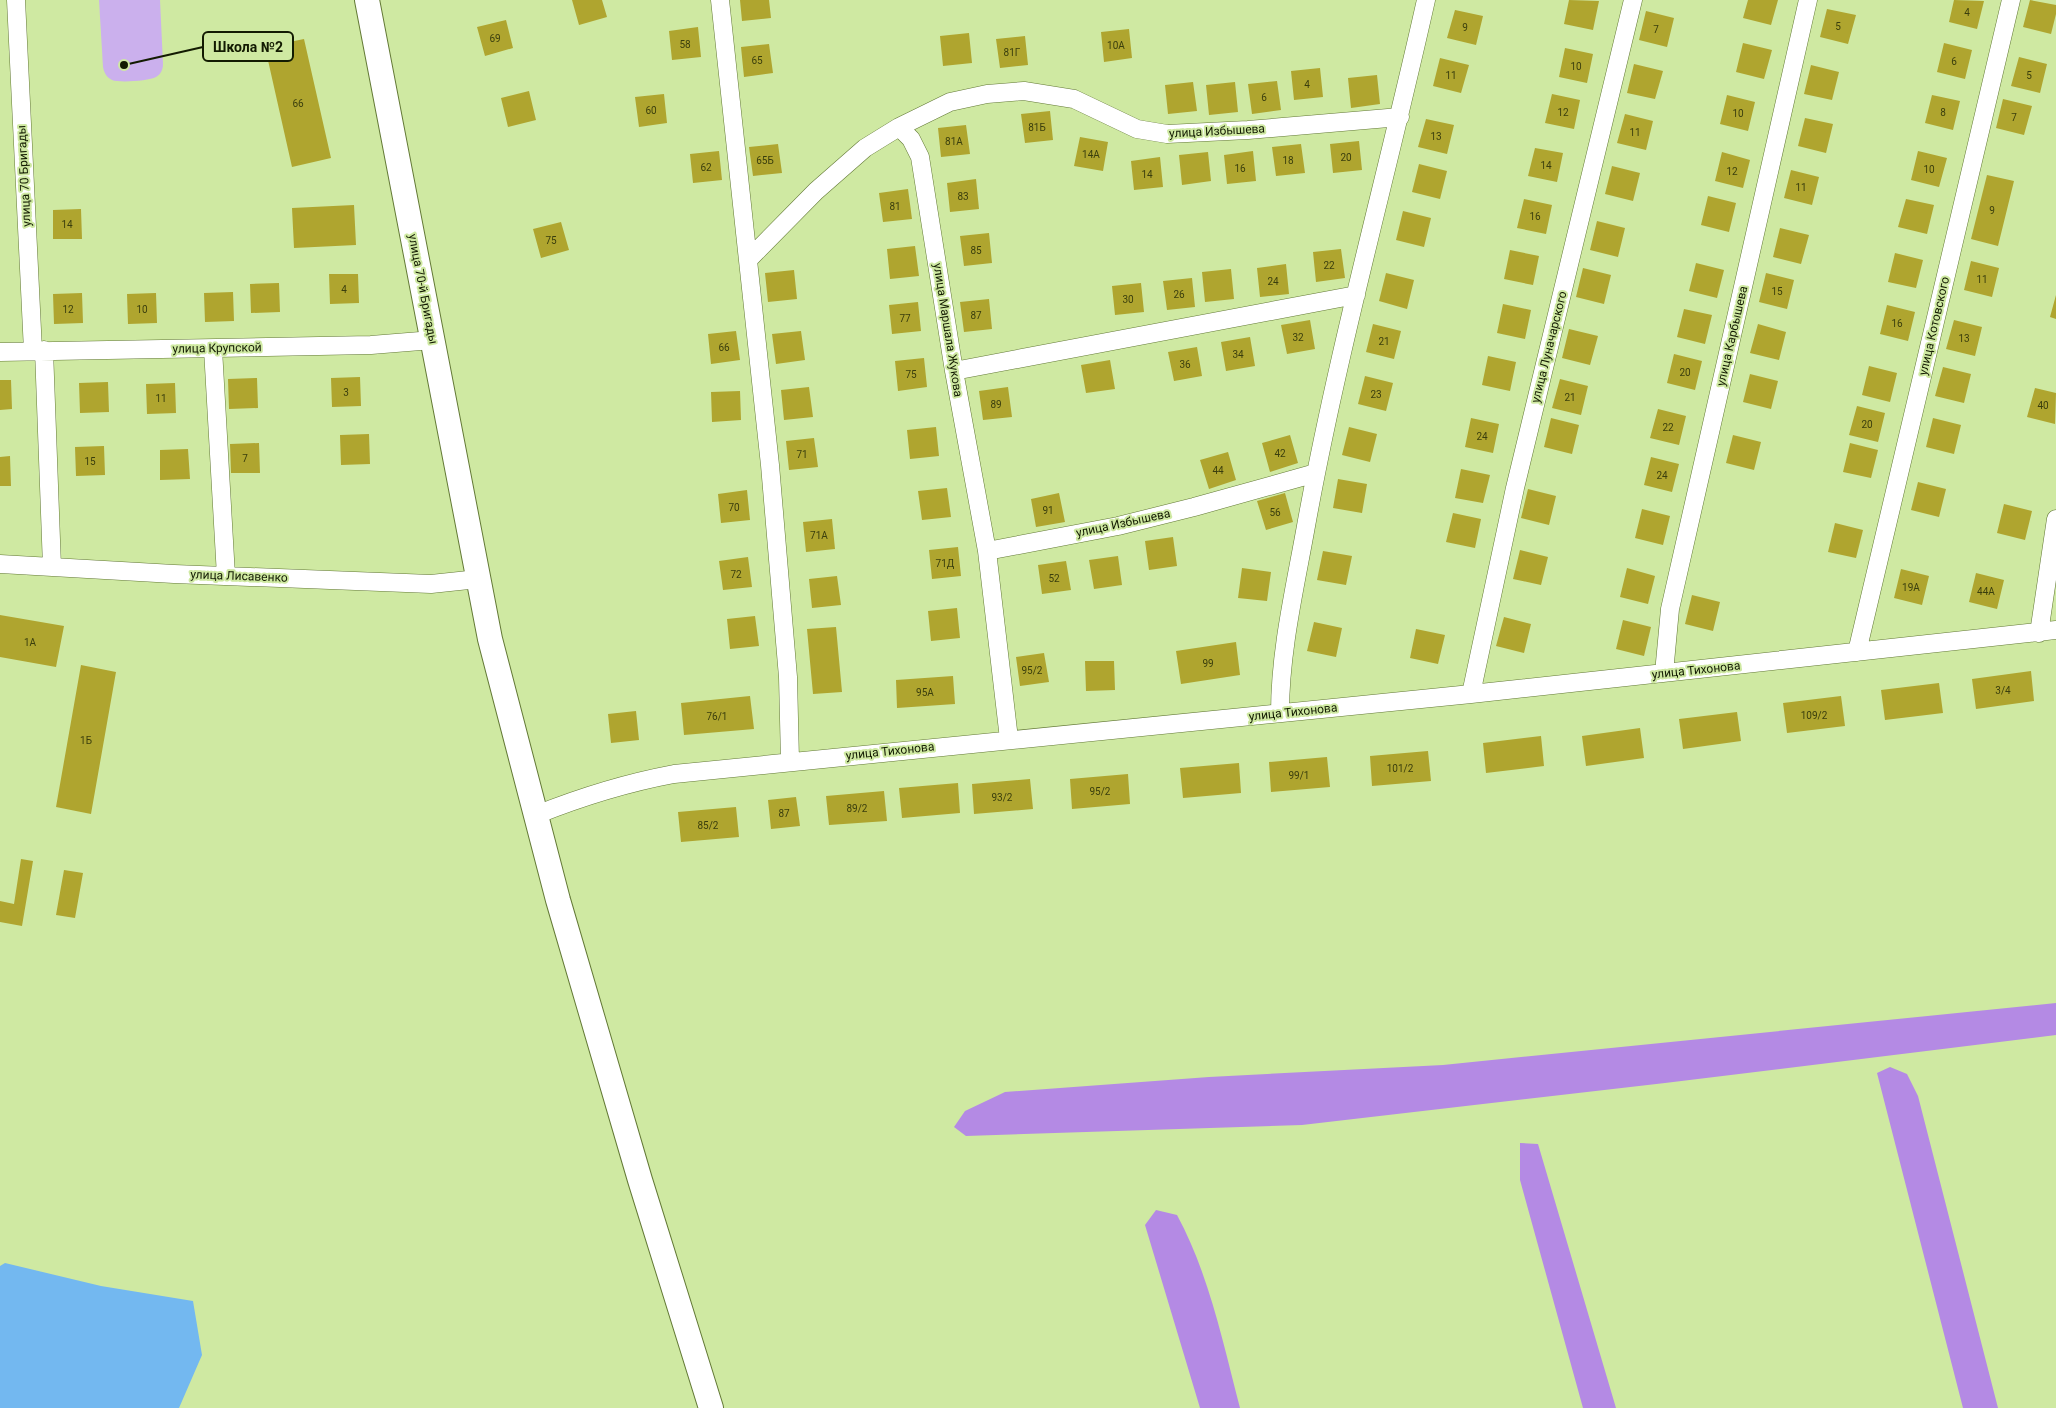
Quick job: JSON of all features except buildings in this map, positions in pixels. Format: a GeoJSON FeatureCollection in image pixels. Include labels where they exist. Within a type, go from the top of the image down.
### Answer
{"type":"FeatureCollection","features":[{"type":"Feature","properties":{"kind":"main road","name":"улица 70-й Бригады"},"geometry":{"type":"LineString","coordinates":[[367,0],[490,639],[558,900],[640,1180],[711,1408]]}},
{"type":"Feature","properties":{"kind":"street","name":"улица 70 Бригады"},"geometry":{"type":"LineString","coordinates":[[16,0],[52,567]]}},
{"type":"Feature","properties":{"kind":"street"},"geometry":{"type":"LineString","coordinates":[[720,0],[770,465],[788,677],[790,761]]}},
{"type":"Feature","properties":{"kind":"street"},"geometry":{"type":"LineString","coordinates":[[1280,713],[1283,656],[1316,472],[1426,0]]}},
{"type":"Feature","properties":{"kind":"street","name":"улица Луначарского"},"geometry":{"type":"LineString","coordinates":[[1471,694],[1515,488],[1633,0]]}},
{"type":"Feature","properties":{"kind":"street","name":"улица Карбышева"},"geometry":{"type":"LineString","coordinates":[[1664,673],[1670,609],[1808,0]]}},
{"type":"Feature","properties":{"kind":"street","name":"улица Котовского"},"geometry":{"type":"LineString","coordinates":[[1857,652],[2011,0]]}},
{"type":"Feature","properties":{"kind":"street","name":"улица Избышева"},"geometry":{"type":"LineString","coordinates":[[899,127],[950,102],[987,94],[1024,91],[1074,100],[1137,129],[1167,134],[1248,130],[1400,117]]}},
{"type":"Feature","properties":{"kind":"street"},"geometry":{"type":"LineString","coordinates":[[749,259],[839,170],[865,148],[899,127]]}},
{"type":"Feature","properties":{"kind":"street","name":"улица Маршала Жукова"},"geometry":{"type":"LineString","coordinates":[[899,127],[911,139],[920,157],[954,371],[987,550],[1009,739]]}},
{"type":"Feature","properties":{"kind":"street"},"geometry":{"type":"LineString","coordinates":[[954,371],[1356,295]]}},
{"type":"Feature","properties":{"kind":"street","name":"улица Крупской"},"geometry":{"type":"LineString","coordinates":[[0,352],[371,345],[433,340]]}},
{"type":"Feature","properties":{"kind":"street"},"geometry":{"type":"LineString","coordinates":[[213,349],[226,576]]}},
{"type":"Feature","properties":{"kind":"street","name":"улица Избышева"},"geometry":{"type":"LineString","coordinates":[[987,550],[1118,526],[1194,507],[1316,472]]}},
{"type":"Feature","properties":{"kind":"street"},"geometry":{"type":"LineString","coordinates":[[2048,631],[2056,519]]}},
{"type":"Feature","properties":{"kind":"street","name":"улица Лисавенко"},"geometry":{"type":"LineString","coordinates":[[0,564],[226,576],[431,584],[478,578]]}},
{"type":"Feature","properties":{"kind":"street","name":"улица Тихонова"},"geometry":{"type":"LineString","coordinates":[[536,815],[583,797],[636,781],[674,774],[1471,694],[2048,631]]}},
{"type":"Feature","properties":{"kind":"shaded area"},"geometry":{"type":"Polygon","coordinates":[[[99,0],[160,0],[163,68],[158,76],[147,80],[116,81],[107,76],[103,67],[99,0]]]}},
{"type":"Feature","properties":{"kind":"shaded area"},"geometry":{"type":"Polygon","coordinates":[[[2056,1003],[2056,1035],[1302,1125],[966,1136],[954,1127],[965,1111],[1005,1092],[1209,1077],[1443,1065],[2056,1003]]]}},
{"type":"Feature","properties":{"kind":"shaded area"},"geometry":{"type":"Polygon","coordinates":[[[1890,1067],[1907,1074],[1918,1096],[1998,1408],[1963,1408],[1877,1073],[1890,1067]]]}},
{"type":"Feature","properties":{"kind":"shaded area"},"geometry":{"type":"Polygon","coordinates":[[[1520,1143],[1538,1144],[1616,1408],[1583,1408],[1520,1180],[1520,1143]]]}},
{"type":"Feature","properties":{"kind":"shaded area"},"geometry":{"type":"Polygon","coordinates":[[[1156,1210],[1177,1215],[1198,1261],[1214,1309],[1240,1408],[1200,1408],[1145,1225],[1156,1210]]]}},
{"type":"Feature","properties":{"kind":"water"},"geometry":{"type":"Polygon","coordinates":[[[5,1263],[101,1286],[193,1301],[202,1355],[179,1408],[0,1408],[0,1266],[5,1263]]]}},
{"type":"Feature","properties":{"kind":"place","name":"Школа №2"},"geometry":{"type":"Point","coordinates":[124,65]}}]}
